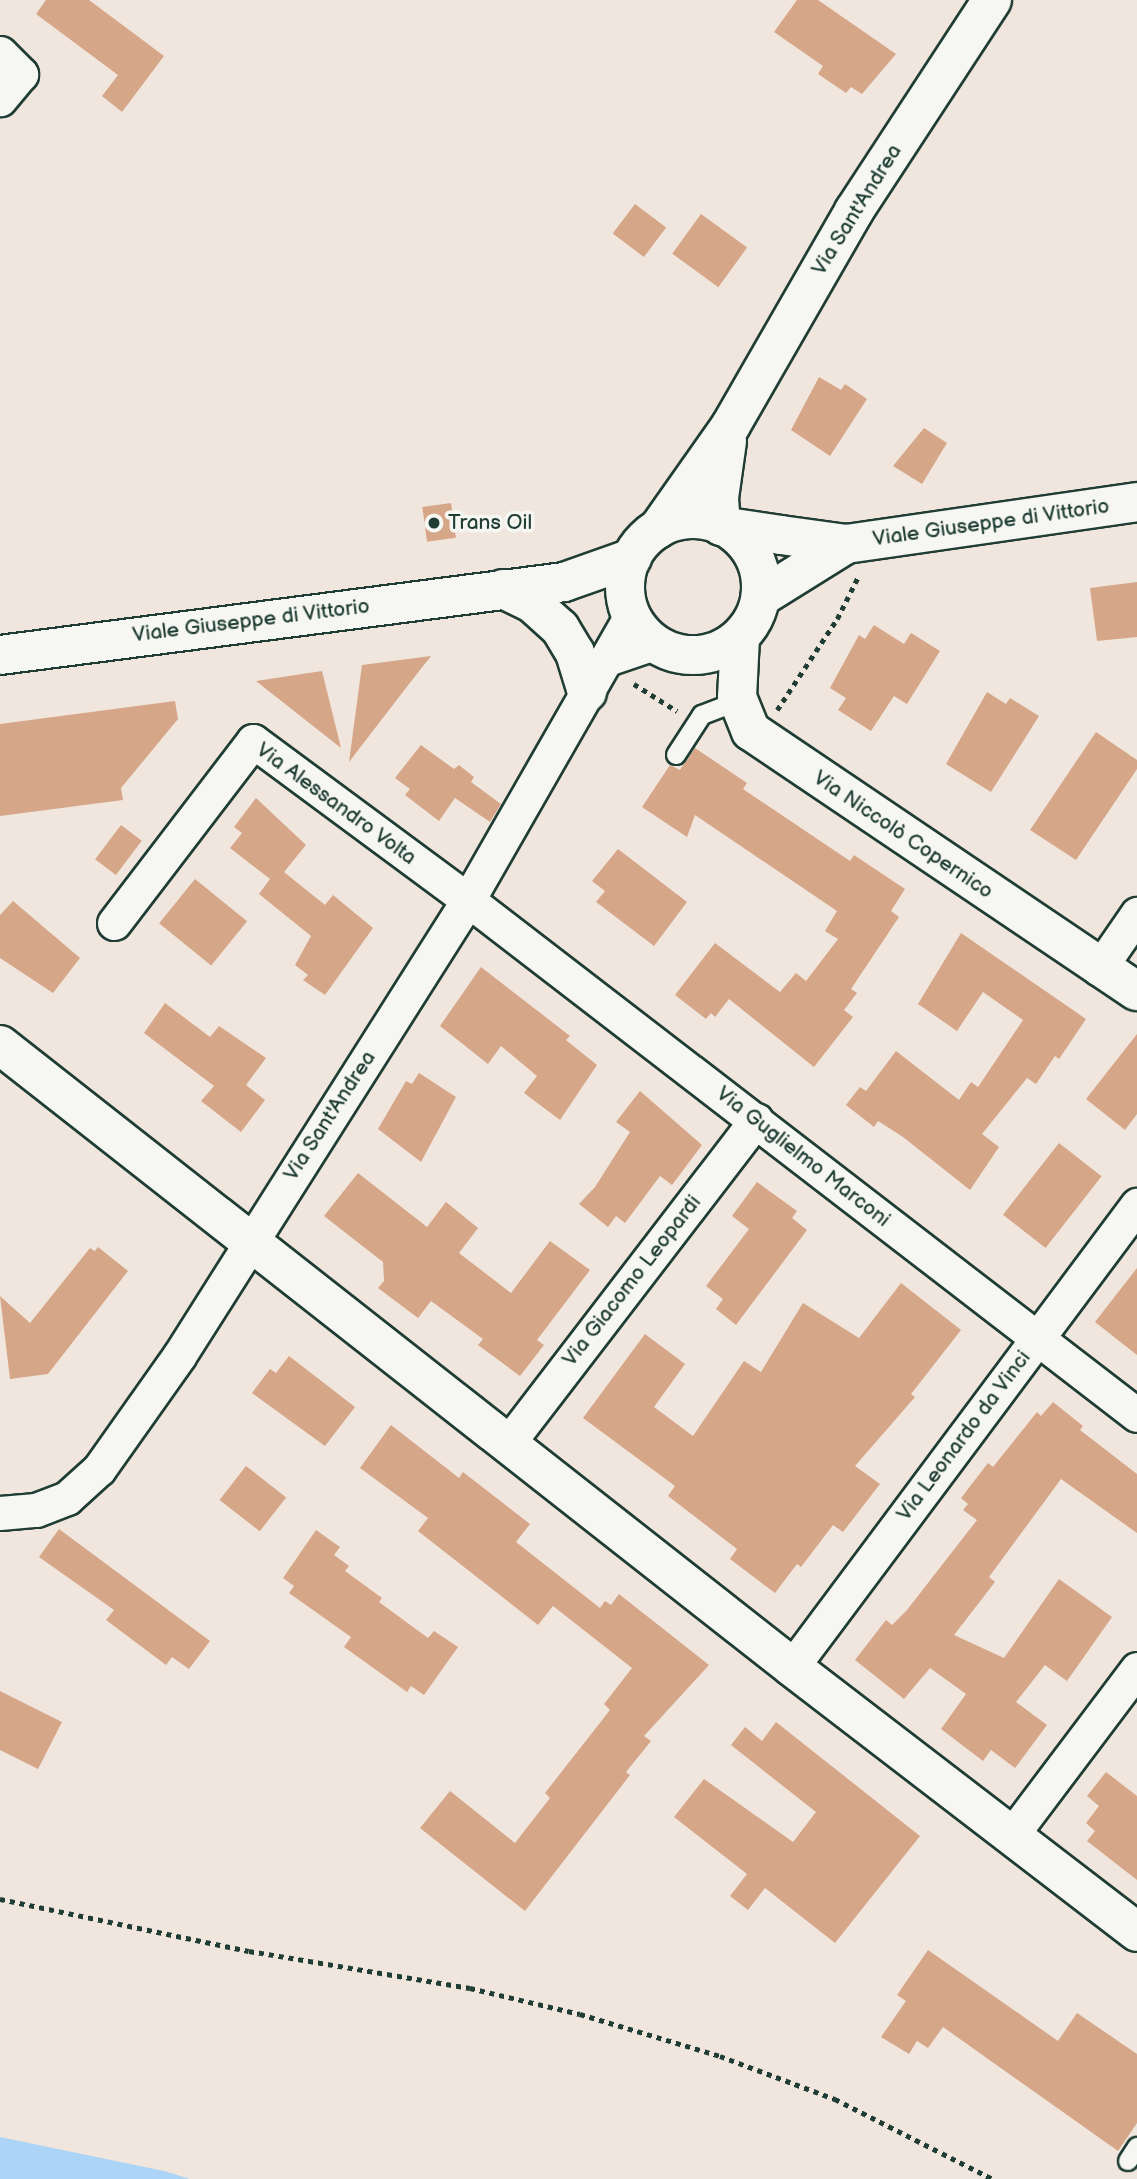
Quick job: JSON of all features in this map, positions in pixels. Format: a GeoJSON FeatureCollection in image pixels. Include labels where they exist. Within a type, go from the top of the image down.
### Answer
{"type":"FeatureCollection","features":[{"type":"Feature","properties":{"kind":"main road","name":"Via Sant'Andrea"},"geometry":{"type":"LineString","coordinates":[[658,529],[731,425],[854,211],[992,0]]}},
{"type":"Feature","properties":{"kind":"main road","name":"Via Sant'Andrea"},"geometry":{"type":"LineString","coordinates":[[721,526],[719,498],[731,425]]}},
{"type":"Feature","properties":{"kind":"main road","name":"Viale Giuseppe di Vittorio"},"geometry":{"type":"LineString","coordinates":[[761,597],[853,559],[1137,502]]}},
{"type":"Feature","properties":{"kind":"main road"},"geometry":{"type":"LineString","coordinates":[[691,519],[721,526],[741,539],[754,556],[761,597],[754,619],[740,638],[707,655],[688,656],[637,618],[632,558],[658,529],[691,519]]}},
{"type":"Feature","properties":{"kind":"main road","name":"Viale Giuseppe di Vittorio"},"geometry":{"type":"LineString","coordinates":[[721,526],[853,559]]}},
{"type":"Feature","properties":{"kind":"main road","name":"Viale Giuseppe di Vittorio"},"geometry":{"type":"LineString","coordinates":[[0,655],[564,582],[632,558]]}},
{"type":"Feature","properties":{"kind":"main road","name":"Viale Giuseppe di Vittorio"},"geometry":{"type":"LineString","coordinates":[[564,582],[637,618]]}},
{"type":"Feature","properties":{"kind":"main road"},"geometry":{"type":"LineString","coordinates":[[503,589],[532,603],[560,628],[575,653],[587,692]]}},
{"type":"Feature","properties":{"kind":"main road","name":"Via Niccolò Copernico"},"geometry":{"type":"LineString","coordinates":[[740,638],[738,701],[744,721],[760,738],[1099,969],[1137,991]]}},
{"type":"Feature","properties":{"kind":"main road"},"geometry":{"type":"LineString","coordinates":[[0,1045],[509,1442],[792,1667],[1137,1932]]}},
{"type":"Feature","properties":{"kind":"street"},"geometry":{"type":"LineString","coordinates":[[0,53],[21,74],[0,99]]}},
{"type":"Feature","properties":{"kind":"street","name":"Via Sant'Andrea"},"geometry":{"type":"LineString","coordinates":[[0,1513],[36,1510],[67,1498],[99,1469],[179,1356],[468,900],[587,692],[637,618]]}},
{"type":"Feature","properties":{"kind":"street","name":"Via Alessandro Volta"},"geometry":{"type":"LineString","coordinates":[[114,923],[253,741],[468,900]]}},
{"type":"Feature","properties":{"kind":"street","name":"Via Guglielmo Marconi"},"geometry":{"type":"LineString","coordinates":[[468,900],[756,1120],[1035,1340],[1137,1415]]}},
{"type":"Feature","properties":{"kind":"street"},"geometry":{"type":"LineString","coordinates":[[1099,969],[1137,914]]}},
{"type":"Feature","properties":{"kind":"street","name":"Via Giacomo Leopardi"},"geometry":{"type":"LineString","coordinates":[[509,1442],[756,1120]]}},
{"type":"Feature","properties":{"kind":"street","name":"Via Leonardo da Vinci"},"geometry":{"type":"LineString","coordinates":[[792,1667],[1137,1205]]}},
{"type":"Feature","properties":{"kind":"street"},"geometry":{"type":"LineString","coordinates":[[1011,1836],[1137,1669]]}},
{"type":"Feature","properties":{"kind":"lane"},"geometry":{"type":"LineString","coordinates":[[676,755],[702,715],[719,705],[738,701]]}},
{"type":"Feature","properties":{"kind":"path"},"geometry":{"type":"LineString","coordinates":[[775,714],[837,619],[853,559]]}},
{"type":"Feature","properties":{"kind":"path"},"geometry":{"type":"LineString","coordinates":[[0,1899],[248,1951],[470,1988],[580,2014],[720,2056],[835,2099],[993,2179]]}},
{"type":"Feature","properties":{"kind":"water"},"geometry":{"type":"Polygon","coordinates":[[[0,2137],[164,2171],[190,2179],[0,2179],[0,2137]]]}},
{"type":"Feature","properties":{"kind":"building"},"geometry":{"type":"Polygon","coordinates":[[[46,0],[89,0],[164,56],[122,112],[102,96],[118,75],[36,14],[46,0]]]}},
{"type":"Feature","properties":{"kind":"building"},"geometry":{"type":"Polygon","coordinates":[[[797,0],[818,0],[896,54],[862,94],[851,87],[846,93],[818,74],[823,66],[774,32],[797,0]]]}},
{"type":"Feature","properties":{"kind":"building"},"geometry":{"type":"Polygon","coordinates":[[[635,204],[666,227],[644,257],[613,234],[635,204]]]}},
{"type":"Feature","properties":{"kind":"building"},"geometry":{"type":"Polygon","coordinates":[[[701,214],[747,248],[718,287],[672,254],[701,214]]]}},
{"type":"Feature","properties":{"kind":"building"},"geometry":{"type":"Polygon","coordinates":[[[819,377],[841,390],[845,384],[867,399],[830,456],[791,430],[819,377]]]}},
{"type":"Feature","properties":{"kind":"building"},"geometry":{"type":"Polygon","coordinates":[[[924,428],[947,443],[922,484],[893,466],[924,428]]]}},
{"type":"Feature","properties":{"kind":"building"},"geometry":{"type":"Polygon","coordinates":[[[451,503],[456,538],[427,542],[422,507],[451,503]]]}},
{"type":"Feature","properties":{"kind":"building"},"geometry":{"type":"Polygon","coordinates":[[[1137,582],[1137,637],[1097,641],[1090,588],[1137,582]]]}},
{"type":"Feature","properties":{"kind":"building"},"geometry":{"type":"Polygon","coordinates":[[[874,625],[904,644],[911,633],[940,651],[907,704],[894,696],[871,731],[838,710],[846,698],[830,688],[859,635],[865,639],[874,625]]]}},
{"type":"Feature","properties":{"kind":"building"},"geometry":{"type":"Polygon","coordinates":[[[431,656],[409,684],[349,762],[362,665],[431,656]]]}},
{"type":"Feature","properties":{"kind":"building"},"geometry":{"type":"Polygon","coordinates":[[[322,671],[341,748],[256,681],[322,671]]]}},
{"type":"Feature","properties":{"kind":"building"},"geometry":{"type":"Polygon","coordinates":[[[987,692],[1006,704],[1010,698],[1039,716],[991,792],[946,764],[987,692]]]}},
{"type":"Feature","properties":{"kind":"building"},"geometry":{"type":"Polygon","coordinates":[[[175,701],[178,719],[121,788],[123,800],[0,816],[0,724],[175,701]]]}},
{"type":"Feature","properties":{"kind":"building"},"geometry":{"type":"Polygon","coordinates":[[[1096,732],[1137,760],[1137,769],[1076,860],[1030,830],[1096,732]]]}},
{"type":"Feature","properties":{"kind":"building"},"geometry":{"type":"Polygon","coordinates":[[[421,745],[454,769],[459,765],[474,777],[471,782],[501,804],[490,822],[455,798],[439,821],[405,795],[410,789],[395,778],[421,745]]]}},
{"type":"Feature","properties":{"kind":"building"},"geometry":{"type":"Polygon","coordinates":[[[695,748],[747,783],[743,789],[850,861],[854,855],[905,889],[891,911],[899,917],[851,989],[857,993],[844,1010],[853,1017],[814,1067],[729,999],[715,1017],[711,1013],[706,1019],[675,995],[715,943],[780,992],[796,973],[806,981],[838,939],[825,931],[837,911],[695,815],[687,837],[642,807],[670,765],[680,770],[695,748]]]}},
{"type":"Feature","properties":{"kind":"building"},"geometry":{"type":"Polygon","coordinates":[[[256,798],[306,845],[284,872],[325,905],[333,895],[373,928],[325,995],[303,980],[308,975],[295,965],[311,936],[259,894],[270,879],[230,848],[242,833],[234,827],[256,798]]]}},
{"type":"Feature","properties":{"kind":"building"},"geometry":{"type":"Polygon","coordinates":[[[121,825],[142,841],[116,875],[95,859],[121,825]]]}},
{"type":"Feature","properties":{"kind":"building"},"geometry":{"type":"Polygon","coordinates":[[[618,849],[687,902],[654,946],[596,902],[605,891],[592,881],[618,849]]]}},
{"type":"Feature","properties":{"kind":"building"},"geometry":{"type":"Polygon","coordinates":[[[195,879],[247,921],[211,965],[159,923],[195,879]]]}},
{"type":"Feature","properties":{"kind":"building"},"geometry":{"type":"Polygon","coordinates":[[[13,901],[80,958],[53,993],[0,958],[0,915],[13,901]]]}},
{"type":"Feature","properties":{"kind":"building"},"geometry":{"type":"Polygon","coordinates":[[[961,933],[1086,1019],[1059,1059],[1055,1056],[1036,1084],[1027,1078],[982,1134],[999,1147],[970,1190],[903,1137],[878,1121],[874,1127],[846,1105],[860,1087],[866,1091],[896,1051],[959,1100],[971,1082],[978,1087],[1023,1020],[983,992],[957,1031],[918,1004],[961,933]]]}},
{"type":"Feature","properties":{"kind":"building"},"geometry":{"type":"Polygon","coordinates":[[[481,967],[570,1036],[566,1040],[597,1065],[560,1120],[524,1093],[537,1076],[501,1046],[488,1064],[440,1026],[481,967]]]}},
{"type":"Feature","properties":{"kind":"building"},"geometry":{"type":"Polygon","coordinates":[[[165,1003],[210,1037],[219,1026],[266,1058],[246,1085],[265,1100],[241,1132],[201,1101],[214,1086],[144,1033],[165,1003]]]}},
{"type":"Feature","properties":{"kind":"building"},"geometry":{"type":"Polygon","coordinates":[[[1137,1034],[1137,1114],[1125,1130],[1086,1099],[1137,1034]]]}},
{"type":"Feature","properties":{"kind":"building"},"geometry":{"type":"Polygon","coordinates":[[[419,1073],[456,1097],[421,1162],[378,1129],[406,1081],[412,1084],[419,1073]]]}},
{"type":"Feature","properties":{"kind":"building"},"geometry":{"type":"Polygon","coordinates":[[[640,1091],[702,1145],[672,1185],[660,1176],[625,1223],[616,1216],[608,1227],[579,1204],[595,1187],[630,1132],[616,1122],[640,1091]]]}},
{"type":"Feature","properties":{"kind":"building"},"geometry":{"type":"Polygon","coordinates":[[[1059,1143],[1102,1176],[1046,1248],[1003,1215],[1059,1143]]]}},
{"type":"Feature","properties":{"kind":"building"},"geometry":{"type":"Polygon","coordinates":[[[358,1173],[427,1227],[446,1202],[478,1228],[459,1253],[511,1293],[550,1241],[590,1270],[537,1340],[544,1345],[520,1376],[478,1345],[483,1339],[431,1301],[418,1318],[378,1288],[384,1281],[383,1262],[324,1216],[358,1173]]]}},
{"type":"Feature","properties":{"kind":"building"},"geometry":{"type":"Polygon","coordinates":[[[757,1182],[797,1211],[792,1218],[807,1230],[736,1325],[716,1309],[723,1299],[706,1286],[749,1229],[732,1216],[757,1182]]]}},
{"type":"Feature","properties":{"kind":"building"},"geometry":{"type":"Polygon","coordinates":[[[98,1247],[128,1271],[48,1374],[10,1379],[0,1296],[30,1323],[90,1248],[95,1251],[98,1247]]]}},
{"type":"Feature","properties":{"kind":"building"},"geometry":{"type":"Polygon","coordinates":[[[1137,1268],[1137,1355],[1095,1322],[1137,1268]]]}},
{"type":"Feature","properties":{"kind":"building"},"geometry":{"type":"Polygon","coordinates":[[[901,1283],[961,1330],[911,1394],[915,1397],[855,1466],[880,1484],[843,1532],[833,1525],[801,1567],[797,1564],[775,1593],[730,1559],[737,1549],[668,1496],[675,1486],[583,1418],[645,1334],[685,1364],[654,1407],[693,1436],[744,1361],[761,1372],[803,1303],[859,1338],[901,1283]]]}},
{"type":"Feature","properties":{"kind":"building"},"geometry":{"type":"Polygon","coordinates":[[[289,1356],[355,1407],[325,1446],[252,1393],[270,1369],[276,1373],[289,1356]]]}},
{"type":"Feature","properties":{"kind":"building"},"geometry":{"type":"Polygon","coordinates":[[[1053,1402],[1083,1426],[1080,1430],[1137,1474],[1137,1533],[1061,1479],[989,1577],[995,1582],[954,1635],[1004,1658],[1059,1579],[1112,1617],[1067,1681],[1045,1665],[1016,1702],[1047,1725],[1015,1768],[991,1750],[983,1761],[941,1729],[966,1694],[930,1668],[904,1699],[855,1660],[886,1620],[892,1625],[907,1610],[977,1520],[963,1510],[968,1504],[961,1498],[988,1463],[993,1467],[1037,1412],[1041,1416],[1053,1402]]]}},
{"type":"Feature","properties":{"kind":"building"},"geometry":{"type":"Polygon","coordinates":[[[391,1425],[459,1478],[463,1472],[530,1524],[516,1542],[600,1608],[605,1601],[611,1605],[619,1594],[709,1665],[644,1736],[651,1741],[626,1772],[630,1775],[525,1911],[420,1828],[450,1791],[515,1843],[550,1798],[545,1793],[610,1710],[604,1704],[632,1668],[553,1606],[538,1625],[418,1531],[428,1518],[360,1468],[391,1425]]]}},
{"type":"Feature","properties":{"kind":"building"},"geometry":{"type":"Polygon","coordinates":[[[246,1466],[286,1497],[260,1531],[220,1500],[246,1466]]]}},
{"type":"Feature","properties":{"kind":"building"},"geometry":{"type":"Polygon","coordinates":[[[59,1529],[210,1641],[189,1669],[172,1657],[166,1665],[106,1620],[114,1610],[39,1557],[59,1529]]]}},
{"type":"Feature","properties":{"kind":"building"},"geometry":{"type":"Polygon","coordinates":[[[316,1530],[340,1547],[334,1555],[349,1566],[345,1571],[382,1598],[379,1602],[428,1638],[434,1631],[458,1647],[424,1695],[411,1686],[407,1692],[344,1647],[351,1637],[289,1593],[294,1586],[283,1578],[316,1530]]]}},
{"type":"Feature","properties":{"kind":"building"},"geometry":{"type":"Polygon","coordinates":[[[0,1691],[62,1722],[38,1769],[0,1750],[0,1691]]]}},
{"type":"Feature","properties":{"kind":"building"},"geometry":{"type":"Polygon","coordinates":[[[776,1722],[920,1836],[835,1943],[765,1888],[748,1910],[730,1896],[747,1874],[674,1817],[704,1779],[793,1842],[816,1812],[731,1745],[745,1727],[762,1741],[776,1722]]]}},
{"type":"Feature","properties":{"kind":"building"},"geometry":{"type":"Polygon","coordinates":[[[1106,1772],[1137,1796],[1137,1880],[1087,1841],[1095,1831],[1086,1823],[1099,1806],[1087,1796],[1106,1772]]]}},
{"type":"Feature","properties":{"kind":"building"},"geometry":{"type":"Polygon","coordinates":[[[928,1950],[1058,2041],[1077,2013],[1137,2054],[1137,2123],[1118,2151],[943,2027],[928,2048],[917,2041],[909,2054],[881,2037],[906,2001],[897,1995],[928,1950]]]}},
{"type":"Feature","properties":{"kind":"place","name":"Trans Oil"},"geometry":{"type":"Point","coordinates":[434,523]}}]}
